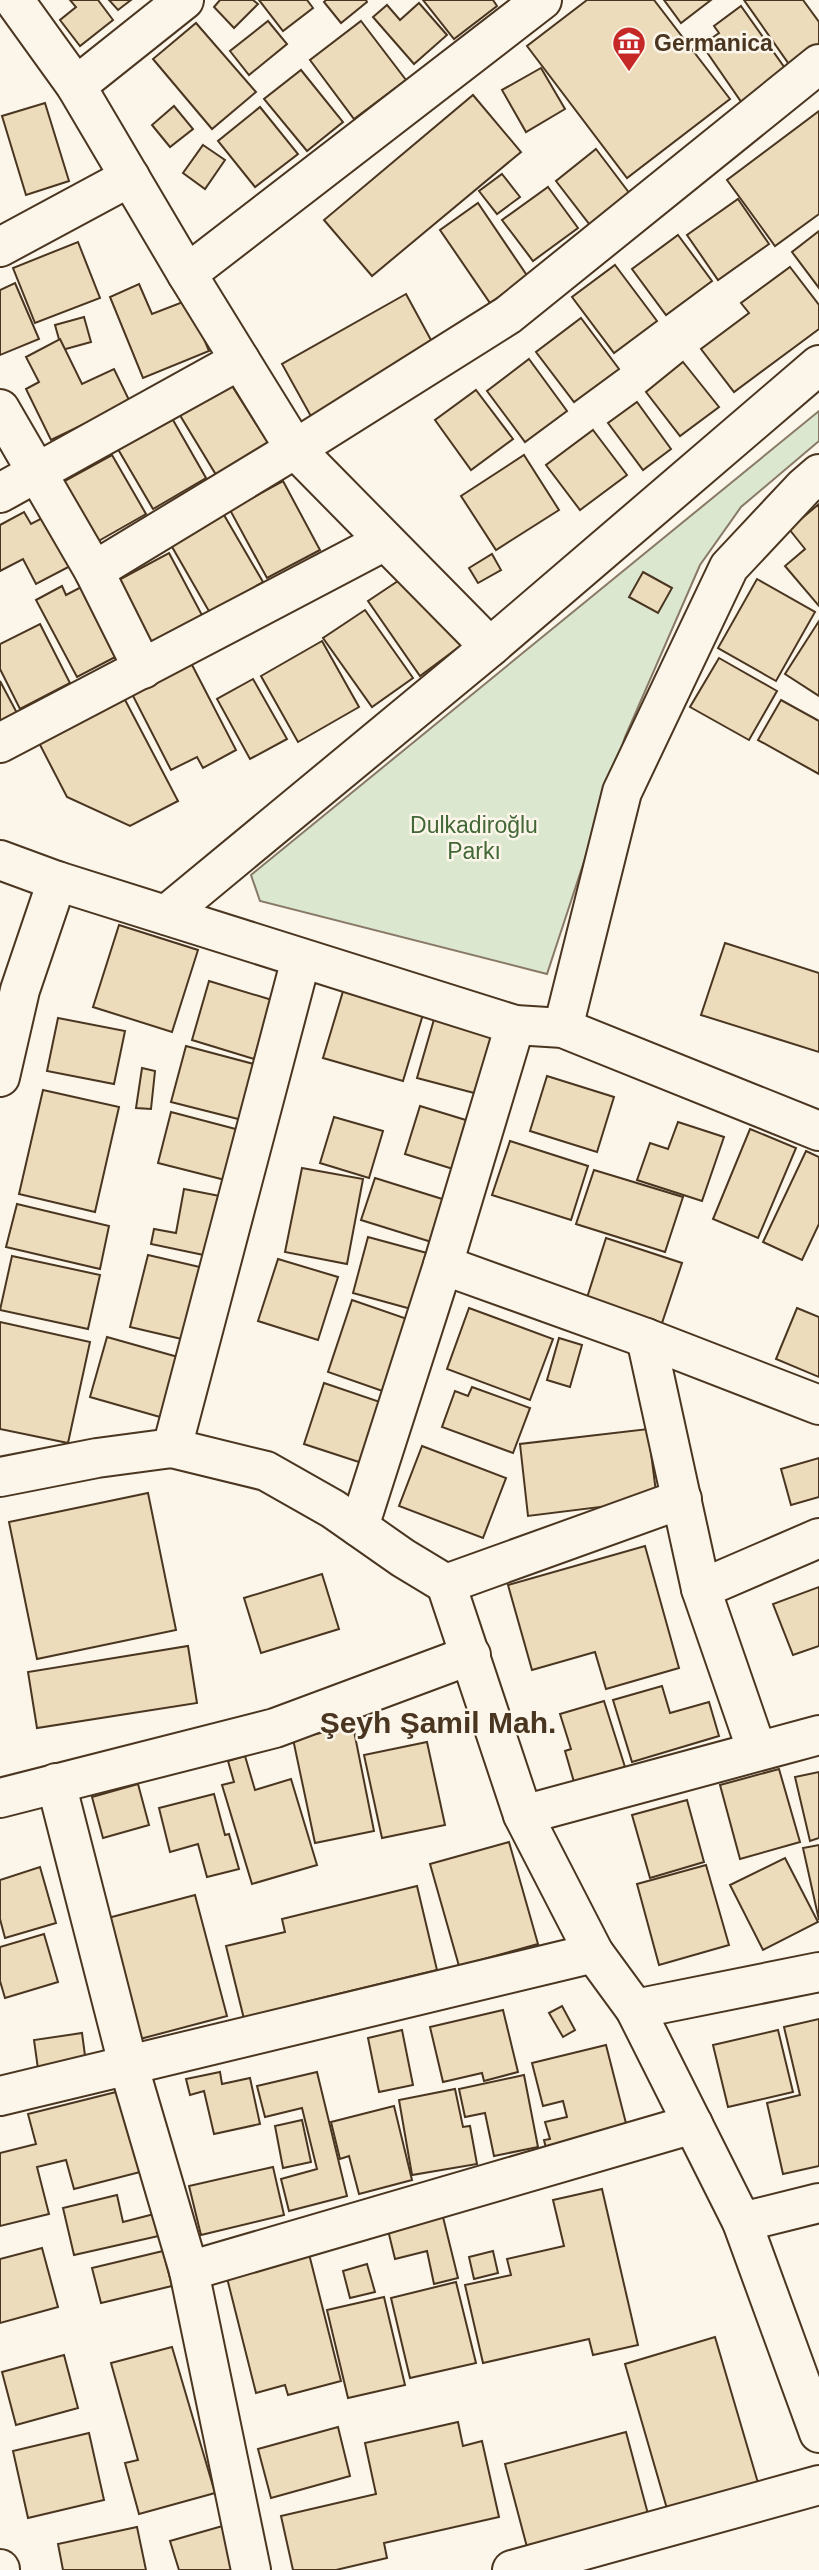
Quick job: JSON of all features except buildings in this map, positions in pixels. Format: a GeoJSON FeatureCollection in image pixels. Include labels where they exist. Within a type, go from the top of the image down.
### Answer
{"type":"FeatureCollection","features":[{"type":"Feature","properties":{"kind":"street"},"geometry":{"type":"LineString","coordinates":[[14,0],[76,86],[295,449],[491,646]]}},
{"type":"Feature","properties":{"kind":"street"},"geometry":{"type":"LineString","coordinates":[[76,86],[184,0]]}},
{"type":"Feature","properties":{"kind":"street"},"geometry":{"type":"LineString","coordinates":[[187,274],[542,0]]}},
{"type":"Feature","properties":{"kind":"street"},"geometry":{"type":"LineString","coordinates":[[94,571],[508,315],[819,64]]}},
{"type":"Feature","properties":{"kind":"street"},"geometry":{"type":"LineString","coordinates":[[0,247],[130,177]]}},
{"type":"Feature","properties":{"kind":"street"},"geometry":{"type":"LineString","coordinates":[[0,493],[240,360]]}},
{"type":"Feature","properties":{"kind":"street"},"geometry":{"type":"LineString","coordinates":[[166,915],[491,646],[819,365]]}},
{"type":"Feature","properties":{"kind":"street"},"geometry":{"type":"LineString","coordinates":[[0,409],[94,571],[143,669]]}},
{"type":"Feature","properties":{"kind":"street"},"geometry":{"type":"LineString","coordinates":[[563,1028],[622,792],[729,567],[803,487],[819,474]]}},
{"type":"Feature","properties":{"kind":"street"},"geometry":{"type":"LineString","coordinates":[[0,743],[385,541]]}},
{"type":"Feature","properties":{"kind":"street"},"geometry":{"type":"LineString","coordinates":[[0,860],[57,881],[515,1025],[563,1028],[819,1131]]}},
{"type":"Feature","properties":{"kind":"street"},"geometry":{"type":"LineString","coordinates":[[0,1077],[10,988],[57,881]]}},
{"type":"Feature","properties":{"kind":"street"},"geometry":{"type":"LineString","coordinates":[[172,1448],[301,958]]}},
{"type":"Feature","properties":{"kind":"street"},"geometry":{"type":"LineString","coordinates":[[359,1527],[443,1265],[515,1025]]}},
{"type":"Feature","properties":{"kind":"street"},"geometry":{"type":"LineString","coordinates":[[443,1265],[646,1338],[819,1405]]}},
{"type":"Feature","properties":{"kind":"street"},"geometry":{"type":"LineString","coordinates":[[646,1338],[701,1589],[757,1751]]}},
{"type":"Feature","properties":{"kind":"street"},"geometry":{"type":"LineString","coordinates":[[11,1472],[172,1448],[266,1471],[446,1584],[523,1815],[594,1953],[635,2009],[742,2222],[819,2434]]}},
{"type":"Feature","properties":{"kind":"street"},"geometry":{"type":"LineString","coordinates":[[446,1584],[682,1499]]}},
{"type":"Feature","properties":{"kind":"street"},"geometry":{"type":"LineString","coordinates":[[701,1589],[819,1538]]}},
{"type":"Feature","properties":{"kind":"street"},"geometry":{"type":"LineString","coordinates":[[0,1798],[275,1728],[471,1655]]}},
{"type":"Feature","properties":{"kind":"street"},"geometry":{"type":"LineString","coordinates":[[523,1815],[819,1735]]}},
{"type":"Feature","properties":{"kind":"street"},"geometry":{"type":"LineString","coordinates":[[56,1783],[128,2064],[189,2271],[251,2570]]}},
{"type":"Feature","properties":{"kind":"street"},"geometry":{"type":"LineString","coordinates":[[0,2096],[594,1953]]}},
{"type":"Feature","properties":{"kind":"street"},"geometry":{"type":"LineString","coordinates":[[635,2009],[819,1972]]}},
{"type":"Feature","properties":{"kind":"street"},"geometry":{"type":"LineString","coordinates":[[189,2271],[693,2124]]}},
{"type":"Feature","properties":{"kind":"street"},"geometry":{"type":"LineString","coordinates":[[742,2222],[819,2203]]}},
{"type":"Feature","properties":{"kind":"street"},"geometry":{"type":"LineString","coordinates":[[512,2570],[819,2484]]}},
{"type":"Feature","properties":{"kind":"green space","name":"Dulkadiroğlu Parkı"},"geometry":{"type":"Polygon","coordinates":[[[819,411],[819,441],[741,507],[700,565],[625,737],[547,974],[260,901],[251,875],[819,411]]]}},
{"type":"Feature","properties":{"kind":"place","name":"Germanica"},"geometry":{"type":"Point","coordinates":[629,73]}},
{"type":"Feature","properties":{"kind":"district","name":"Şeyh Şamil Mah."},"geometry":{"type":"Point","coordinates":[438,1722]}}]}
